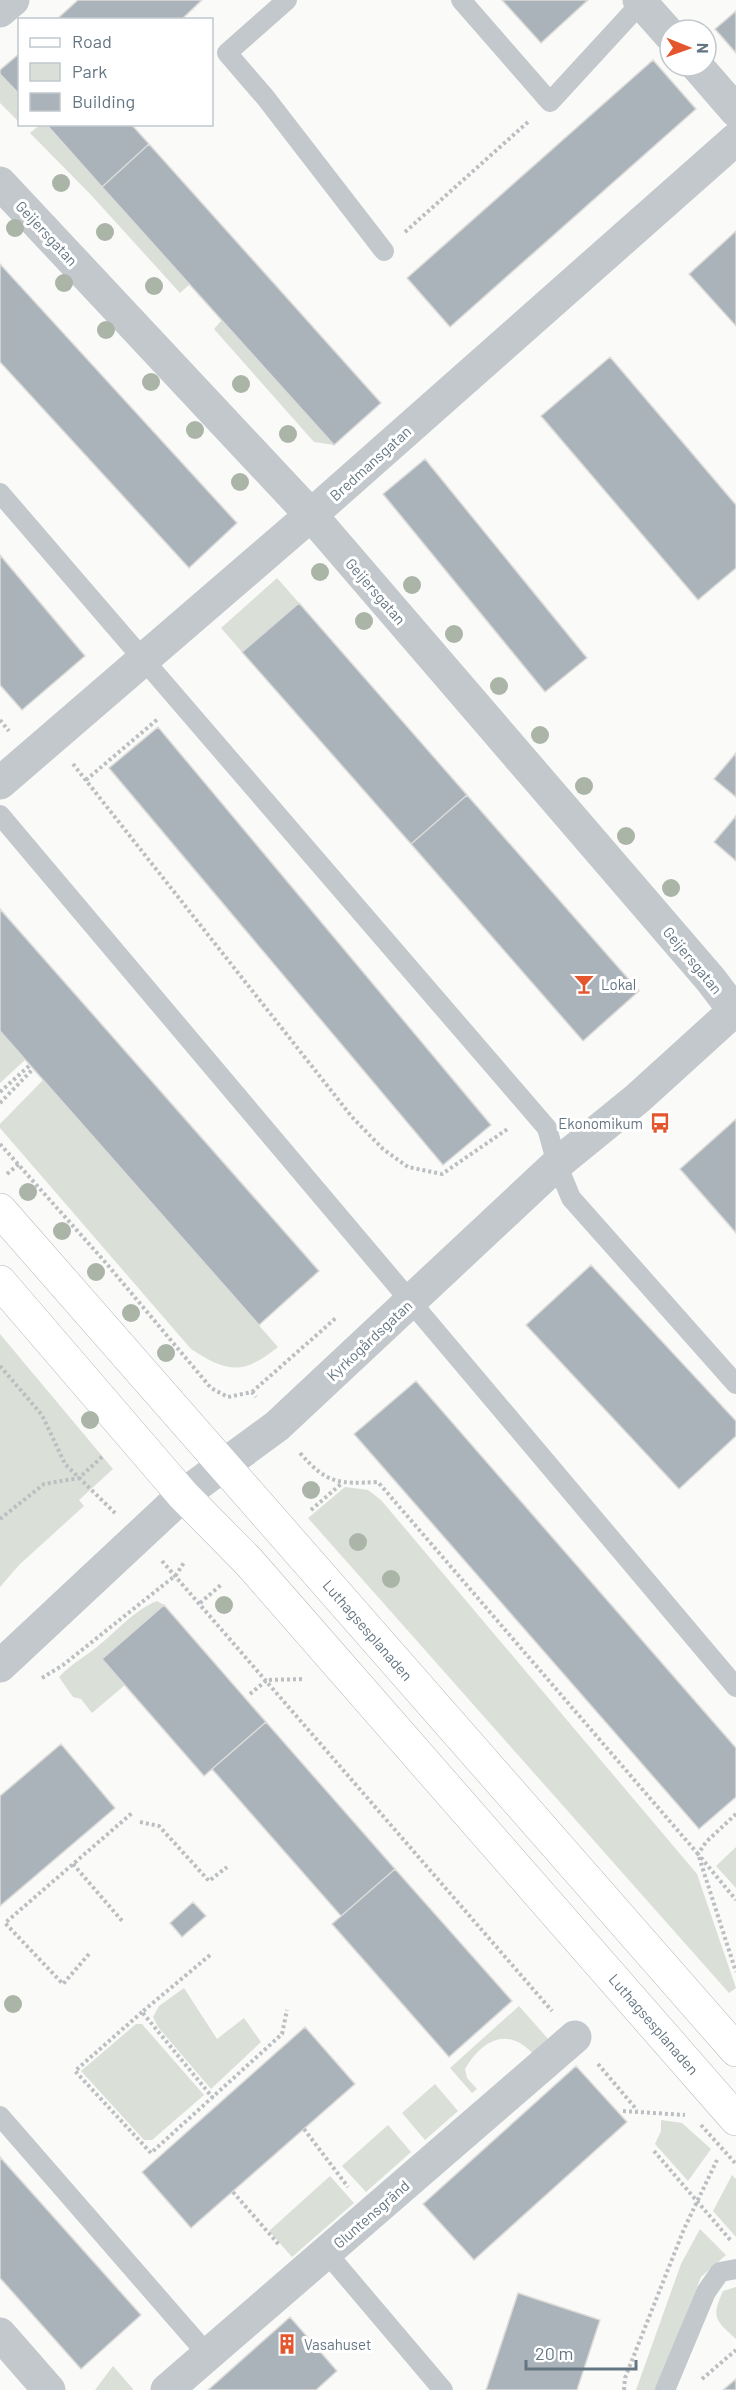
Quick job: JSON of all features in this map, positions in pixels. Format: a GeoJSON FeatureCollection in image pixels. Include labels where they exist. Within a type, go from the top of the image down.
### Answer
{"type":"FeatureCollection","features":[{"type":"Feature","properties":{"kind":"main road","name":"Luthagsesplanaden"},"geometry":{"type":"LineString","coordinates":[[0,1210],[736,2050]]}},
{"type":"Feature","properties":{"kind":"main road","name":"Luthagsesplanaden"},"geometry":{"type":"LineString","coordinates":[[0,1282],[183,1495],[249,1562],[736,2119]]}},
{"type":"Feature","properties":{"kind":"street"},"geometry":{"type":"LineString","coordinates":[[0,11],[13,0]]}},
{"type":"Feature","properties":{"kind":"street"},"geometry":{"type":"LineString","coordinates":[[640,2],[658,22]]}},
{"type":"Feature","properties":{"kind":"street"},"geometry":{"type":"LineString","coordinates":[[707,78],[736,111]]}},
{"type":"Feature","properties":{"kind":"street","name":"Bredmansgatan"},"geometry":{"type":"LineString","coordinates":[[0,783],[311,515],[736,139]]}},
{"type":"Feature","properties":{"kind":"street","name":"Geijersgatan"},"geometry":{"type":"LineString","coordinates":[[0,183],[311,515],[736,1011]]}},
{"type":"Feature","properties":{"kind":"street","name":"Kyrkogårdsgatan"},"geometry":{"type":"LineString","coordinates":[[0,1665],[183,1495],[277,1426],[557,1164],[638,1098],[736,1011]]}},
{"type":"Feature","properties":{"kind":"street","name":"Gluntensgränd"},"geometry":{"type":"LineString","coordinates":[[167,2390],[575,2037]]}},
{"type":"Feature","properties":{"kind":"street"},"geometry":{"type":"LineString","coordinates":[[0,2334],[49,2390]]}},
{"type":"Feature","properties":{"kind":"lane"},"geometry":{"type":"LineString","coordinates":[[287,0],[227,53],[266,97],[384,251]]}},
{"type":"Feature","properties":{"kind":"lane"},"geometry":{"type":"LineString","coordinates":[[461,0],[550,102],[640,2]]}},
{"type":"Feature","properties":{"kind":"lane"},"geometry":{"type":"LineString","coordinates":[[0,493],[547,1128],[557,1164],[571,1198],[736,1384]]}},
{"type":"Feature","properties":{"kind":"lane"},"geometry":{"type":"LineString","coordinates":[[0,815],[736,1687]]}},
{"type":"Feature","properties":{"kind":"lane"},"geometry":{"type":"LineString","coordinates":[[0,2116],[208,2355]]}},
{"type":"Feature","properties":{"kind":"lane"},"geometry":{"type":"LineString","coordinates":[[315,2262],[444,2390]]}},
{"type":"Feature","properties":{"kind":"lane"},"geometry":{"type":"LineString","coordinates":[[665,2390],[706,2292],[720,2272],[736,2269]]}},
{"type":"Feature","properties":{"kind":"path"},"geometry":{"type":"LineString","coordinates":[[384,251],[550,102]]}},
{"type":"Feature","properties":{"kind":"path"},"geometry":{"type":"LineString","coordinates":[[86,780],[163,715]]}},
{"type":"Feature","properties":{"kind":"path"},"geometry":{"type":"LineString","coordinates":[[53,738],[352,1118],[383,1149],[408,1167],[442,1174],[519,1121]]}},
{"type":"Feature","properties":{"kind":"path"},"geometry":{"type":"LineString","coordinates":[[0,1092],[31,1067],[0,1103]]}},
{"type":"Feature","properties":{"kind":"path"},"geometry":{"type":"LineString","coordinates":[[0,1143],[106,1263],[211,1389],[228,1397],[252,1392],[277,1426],[315,1470],[341,1484],[378,1482],[736,1900]]}},
{"type":"Feature","properties":{"kind":"path"},"geometry":{"type":"LineString","coordinates":[[7,1174],[19,1164]]}},
{"type":"Feature","properties":{"kind":"path"},"geometry":{"type":"LineString","coordinates":[[0,1366],[42,1415],[65,1464],[113,1511]]}},
{"type":"Feature","properties":{"kind":"path"},"geometry":{"type":"LineString","coordinates":[[0,1519],[44,1484],[79,1478]]}},
{"type":"Feature","properties":{"kind":"path"},"geometry":{"type":"LineString","coordinates":[[39,1680],[63,1665],[176,1575],[185,1562]]}},
{"type":"Feature","properties":{"kind":"path"},"geometry":{"type":"LineString","coordinates":[[170,1569],[637,2110]]}},
{"type":"Feature","properties":{"kind":"path"},"geometry":{"type":"LineString","coordinates":[[250,1694],[267,1680],[307,1679]]}},
{"type":"Feature","properties":{"kind":"path"},"geometry":{"type":"LineString","coordinates":[[90,1954],[63,1984],[5,1923],[132,1813]]}},
{"type":"Feature","properties":{"kind":"path"},"geometry":{"type":"LineString","coordinates":[[698,1854],[706,1842],[736,1814]]}},
{"type":"Feature","properties":{"kind":"path"},"geometry":{"type":"LineString","coordinates":[[140,1822],[159,1826],[208,1881],[227,1868]]}},
{"type":"Feature","properties":{"kind":"path"},"geometry":{"type":"LineString","coordinates":[[698,1854],[736,1972]]}},
{"type":"Feature","properties":{"kind":"path"},"geometry":{"type":"LineString","coordinates":[[73,1864],[123,1922]]}},
{"type":"Feature","properties":{"kind":"path"},"geometry":{"type":"LineString","coordinates":[[210,1955],[75,2071],[151,2153],[282,2034],[287,2010]]}},
{"type":"Feature","properties":{"kind":"path"},"geometry":{"type":"LineString","coordinates":[[142,2012],[213,2098]]}},
{"type":"Feature","properties":{"kind":"path"},"geometry":{"type":"LineString","coordinates":[[623,2111],[637,2110],[686,2115],[701,2125],[736,2164]]}},
{"type":"Feature","properties":{"kind":"path"},"geometry":{"type":"LineString","coordinates":[[304,2129],[330,2166],[373,2214]]}},
{"type":"Feature","properties":{"kind":"path"},"geometry":{"type":"LineString","coordinates":[[654,2151],[735,2246]]}},
{"type":"Feature","properties":{"kind":"path"},"geometry":{"type":"LineString","coordinates":[[624,2390],[628,2369],[717,2160]]}},
{"type":"Feature","properties":{"kind":"path"},"geometry":{"type":"LineString","coordinates":[[233,2192],[315,2262]]}},
{"type":"Feature","properties":{"kind":"path"},"geometry":{"type":"LineString","coordinates":[[697,2383],[736,2350]]}},
{"type":"Feature","properties":{"kind":"green space"},"geometry":{"type":"Polygon","coordinates":[[[0,73],[18,94],[18,121],[0,103],[0,73]]]}},
{"type":"Feature","properties":{"kind":"green space"},"geometry":{"type":"Polygon","coordinates":[[[39,126],[47,126],[190,284],[180,293],[92,196],[30,133],[39,126]]]}},
{"type":"Feature","properties":{"kind":"green space"},"geometry":{"type":"Polygon","coordinates":[[[222,320],[334,445],[314,442],[214,329],[222,320]]]}},
{"type":"Feature","properties":{"kind":"green space"},"geometry":{"type":"Polygon","coordinates":[[[277,578],[299,603],[242,652],[221,628],[277,578]]]}},
{"type":"Feature","properties":{"kind":"green space"},"geometry":{"type":"Polygon","coordinates":[[[0,1031],[25,1060],[0,1083],[0,1031]]]}},
{"type":"Feature","properties":{"kind":"green space"},"geometry":{"type":"Polygon","coordinates":[[[43,1080],[278,1347],[255,1362],[235,1368],[215,1363],[191,1349],[0,1128],[0,1124],[43,1080]]]}},
{"type":"Feature","properties":{"kind":"green space"},"geometry":{"type":"Polygon","coordinates":[[[0,1334],[113,1469],[79,1500],[84,1506],[19,1565],[0,1587],[0,1334]]]}},
{"type":"Feature","properties":{"kind":"green space"},"geometry":{"type":"Polygon","coordinates":[[[345,1487],[368,1490],[381,1500],[697,1874],[736,1988],[729,1993],[308,1518],[345,1487]]]}},
{"type":"Feature","properties":{"kind":"green space"},"geometry":{"type":"Polygon","coordinates":[[[157,1601],[164,1605],[102,1659],[125,1685],[92,1713],[81,1699],[73,1697],[59,1677],[133,1616],[157,1601]]]}},
{"type":"Feature","properties":{"kind":"green space"},"geometry":{"type":"Polygon","coordinates":[[[736,1847],[736,1888],[716,1866],[736,1847]]]}},
{"type":"Feature","properties":{"kind":"green space"},"geometry":{"type":"Polygon","coordinates":[[[184,1988],[217,2039],[244,2018],[261,2042],[211,2089],[158,2027],[153,2017],[159,2006],[184,1988]]]}},
{"type":"Feature","properties":{"kind":"green space"},"geometry":{"type":"Polygon","coordinates":[[[519,2006],[549,2040],[533,2054],[524,2045],[514,2040],[496,2040],[487,2044],[479,2050],[465,2069],[467,2078],[477,2089],[472,2093],[450,2068],[519,2006]]]}},
{"type":"Feature","properties":{"kind":"green space"},"geometry":{"type":"Polygon","coordinates":[[[136,2024],[142,2024],[204,2095],[152,2140],[144,2140],[81,2071],[136,2024]]]}},
{"type":"Feature","properties":{"kind":"green space"},"geometry":{"type":"Polygon","coordinates":[[[435,2084],[458,2111],[425,2140],[402,2113],[435,2084]]]}},
{"type":"Feature","properties":{"kind":"green space"},"geometry":{"type":"Polygon","coordinates":[[[661,2120],[682,2123],[711,2149],[688,2181],[655,2144],[661,2131],[661,2120]]]}},
{"type":"Feature","properties":{"kind":"green space"},"geometry":{"type":"Polygon","coordinates":[[[388,2125],[411,2152],[366,2192],[342,2166],[388,2125]]]}},
{"type":"Feature","properties":{"kind":"green space"},"geometry":{"type":"Polygon","coordinates":[[[732,2175],[736,2179],[736,2237],[713,2211],[732,2175]]]}},
{"type":"Feature","properties":{"kind":"green space"},"geometry":{"type":"Polygon","coordinates":[[[330,2176],[354,2203],[292,2257],[269,2231],[330,2176]]]}},
{"type":"Feature","properties":{"kind":"green space"},"geometry":{"type":"Polygon","coordinates":[[[700,2229],[726,2255],[701,2277],[656,2390],[636,2390],[681,2264],[700,2229]]]}},
{"type":"Feature","properties":{"kind":"green space"},"geometry":{"type":"Polygon","coordinates":[[[736,2287],[736,2339],[719,2323],[716,2313],[723,2291],[736,2287]]]}},
{"type":"Feature","properties":{"kind":"green space"},"geometry":{"type":"Polygon","coordinates":[[[113,2366],[133,2389],[133,2390],[95,2390],[113,2366]]]}},
{"type":"Feature","properties":{"kind":"building"},"geometry":{"type":"Polygon","coordinates":[[[78,0],[202,0],[183,18],[58,18],[78,0]]]}},
{"type":"Feature","properties":{"kind":"building"},"geometry":{"type":"Polygon","coordinates":[[[502,0],[588,0],[541,43],[502,0]]]}},
{"type":"Feature","properties":{"kind":"building"},"geometry":{"type":"Polygon","coordinates":[[[736,11],[736,53],[718,32],[718,26],[736,11]]]}},
{"type":"Feature","properties":{"kind":"building"},"geometry":{"type":"Polygon","coordinates":[[[18,55],[18,93],[0,74],[0,70],[18,55]]]}},
{"type":"Feature","properties":{"kind":"building"},"geometry":{"type":"Polygon","coordinates":[[[653,60],[658,66],[658,78],[669,78],[696,109],[450,327],[407,278],[653,60]]]}},
{"type":"Feature","properties":{"kind":"building"},"geometry":{"type":"Polygon","coordinates":[[[48,126],[133,126],[149,144],[102,187],[48,126]]]}},
{"type":"Feature","properties":{"kind":"building"},"geometry":{"type":"Polygon","coordinates":[[[149,144],[381,403],[334,445],[102,187],[149,144]]]}},
{"type":"Feature","properties":{"kind":"building"},"geometry":{"type":"Polygon","coordinates":[[[736,231],[736,326],[689,274],[736,231]]]}},
{"type":"Feature","properties":{"kind":"building"},"geometry":{"type":"Polygon","coordinates":[[[0,264],[237,523],[189,568],[0,362],[0,264]]]}},
{"type":"Feature","properties":{"kind":"building"},"geometry":{"type":"Polygon","coordinates":[[[610,357],[736,505],[736,568],[698,600],[541,416],[610,357]]]}},
{"type":"Feature","properties":{"kind":"building"},"geometry":{"type":"Polygon","coordinates":[[[425,459],[587,658],[545,692],[383,494],[425,459]]]}},
{"type":"Feature","properties":{"kind":"building"},"geometry":{"type":"Polygon","coordinates":[[[0,555],[85,656],[22,710],[0,685],[0,555]]]}},
{"type":"Feature","properties":{"kind":"building"},"geometry":{"type":"Polygon","coordinates":[[[299,603],[467,795],[411,844],[242,652],[299,603]]]}},
{"type":"Feature","properties":{"kind":"building"},"geometry":{"type":"Polygon","coordinates":[[[158,727],[491,1125],[443,1165],[109,768],[158,727]]]}},
{"type":"Feature","properties":{"kind":"building"},"geometry":{"type":"Polygon","coordinates":[[[736,753],[736,797],[714,779],[736,753]]]}},
{"type":"Feature","properties":{"kind":"building"},"geometry":{"type":"Polygon","coordinates":[[[467,795],[639,991],[583,1041],[411,844],[467,795]]]}},
{"type":"Feature","properties":{"kind":"building"},"geometry":{"type":"Polygon","coordinates":[[[736,816],[736,861],[714,842],[736,816]]]}},
{"type":"Feature","properties":{"kind":"building"},"geometry":{"type":"Polygon","coordinates":[[[0,909],[319,1271],[259,1325],[0,1031],[0,909]]]}},
{"type":"Feature","properties":{"kind":"building"},"geometry":{"type":"Polygon","coordinates":[[[736,1119],[736,1233],[680,1169],[736,1119]]]}},
{"type":"Feature","properties":{"kind":"building"},"geometry":{"type":"Polygon","coordinates":[[[591,1265],[736,1421],[736,1436],[679,1489],[526,1325],[591,1265]]]}},
{"type":"Feature","properties":{"kind":"building"},"geometry":{"type":"Polygon","coordinates":[[[416,1381],[736,1748],[736,1797],[699,1829],[354,1434],[416,1381]]]}},
{"type":"Feature","properties":{"kind":"building"},"geometry":{"type":"Polygon","coordinates":[[[164,1605],[266,1722],[204,1776],[102,1659],[164,1605]]]}},
{"type":"Feature","properties":{"kind":"building"},"geometry":{"type":"Polygon","coordinates":[[[266,1722],[395,1869],[341,1916],[212,1769],[266,1722]]]}},
{"type":"Feature","properties":{"kind":"building"},"geometry":{"type":"Polygon","coordinates":[[[61,1744],[115,1808],[0,1906],[0,1796],[61,1744]]]}},
{"type":"Feature","properties":{"kind":"building"},"geometry":{"type":"Polygon","coordinates":[[[395,1869],[512,2001],[449,2057],[332,1924],[395,1869]]]}},
{"type":"Feature","properties":{"kind":"building"},"geometry":{"type":"Polygon","coordinates":[[[193,1902],[206,1916],[182,1937],[170,1923],[193,1902]]]}},
{"type":"Feature","properties":{"kind":"building"},"geometry":{"type":"Polygon","coordinates":[[[305,2027],[355,2084],[191,2228],[142,2172],[305,2027]]]}},
{"type":"Feature","properties":{"kind":"building"},"geometry":{"type":"Polygon","coordinates":[[[576,2066],[627,2122],[474,2260],[423,2204],[576,2066]]]}},
{"type":"Feature","properties":{"kind":"building"},"geometry":{"type":"Polygon","coordinates":[[[0,2157],[141,2315],[81,2369],[0,2278],[0,2157]]]}},
{"type":"Feature","properties":{"kind":"building"},"geometry":{"type":"Polygon","coordinates":[[[518,2293],[600,2320],[577,2390],[486,2390],[518,2293]]]}},
{"type":"Feature","properties":{"kind":"building","name":"Vasahuset"},"geometry":{"type":"Polygon","coordinates":[[[290,2317],[337,2371],[316,2390],[208,2390],[290,2317]]]}},
{"type":"Feature","properties":{"kind":"building"},"geometry":{"type":"Polygon","coordinates":[[[736,2379],[736,2390],[723,2390],[736,2379]]]}},
{"type":"Feature","properties":{"kind":"place","name":"Lokal"},"geometry":{"type":"Point","coordinates":[584,984]}},
{"type":"Feature","properties":{"kind":"place","name":"Ekonomikum"},"geometry":{"type":"Point","coordinates":[660,1123]}},
{"type":"Feature","properties":{"kind":"place","name":"Vasahuset"},"geometry":{"type":"Point","coordinates":[287,2344]}}]}
